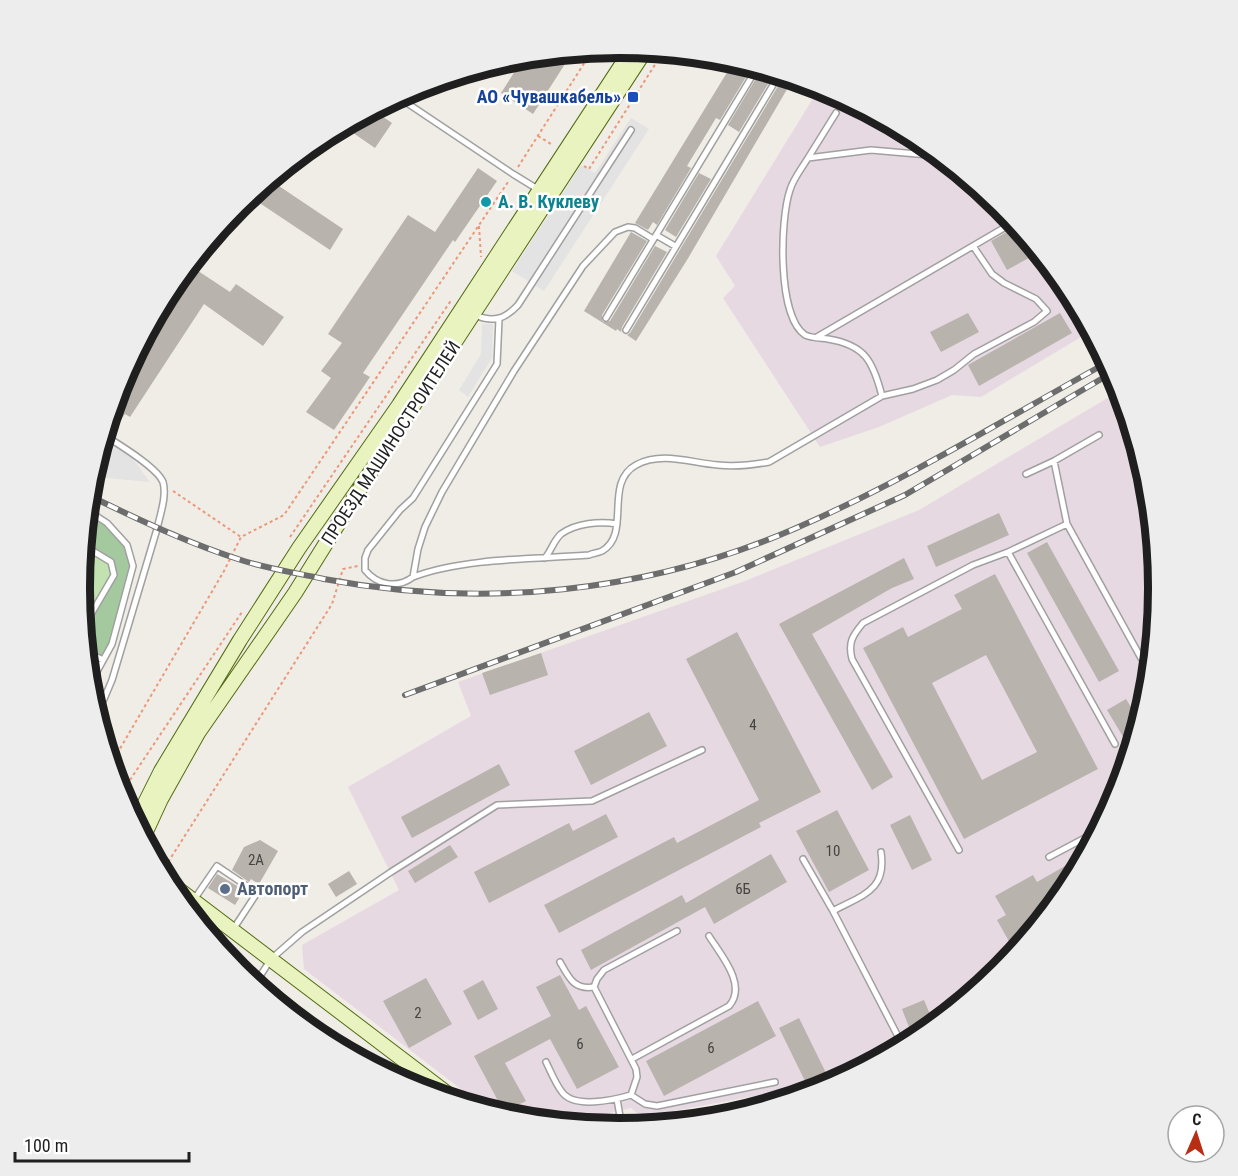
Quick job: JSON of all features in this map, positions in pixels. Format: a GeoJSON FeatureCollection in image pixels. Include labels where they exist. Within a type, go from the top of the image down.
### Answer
{"type":"FeatureCollection","features":[{"type":"Feature","properties":{"kind":"main road","name":"ПРОЕЗД МАШИНОСТРОИТЕЛЕЙ"},"geometry":{"type":"LineString","coordinates":[[148,829],[161,799],[198,733],[295,593],[626,58]]}},
{"type":"Feature","properties":{"kind":"main road","name":"ПРОЕЗД МАШИНОСТРОИТЕЛЕЙ"},"geometry":{"type":"LineString","coordinates":[[545,193],[639,59]]}},
{"type":"Feature","properties":{"kind":"main road","name":"ПРОЕЗД МАШИНОСТРОИТЕЛЕЙ"},"geometry":{"type":"LineString","coordinates":[[140,813],[166,763],[299,548],[468,311]]}},
{"type":"Feature","properties":{"kind":"main road"},"geometry":{"type":"LineString","coordinates":[[189,896],[435,1084]]}},
{"type":"Feature","properties":{"kind":"lane"},"geometry":{"type":"LineString","coordinates":[[606,318],[752,76]]}},
{"type":"Feature","properties":{"kind":"lane"},"geometry":{"type":"LineString","coordinates":[[626,330],[774,83]]}},
{"type":"Feature","properties":{"kind":"lane"},"geometry":{"type":"LineString","coordinates":[[407,103],[545,193]]}},
{"type":"Feature","properties":{"kind":"lane"},"geometry":{"type":"LineString","coordinates":[[836,113],[791,187],[787,201],[783,242],[785,287],[793,320],[804,334],[837,340],[856,347],[868,357],[882,396]]}},
{"type":"Feature","properties":{"kind":"lane"},"geometry":{"type":"LineString","coordinates":[[468,311],[482,318],[500,319],[508,316],[518,305],[631,130]]}},
{"type":"Feature","properties":{"kind":"lane"},"geometry":{"type":"LineString","coordinates":[[808,158],[871,150],[922,154]]}},
{"type":"Feature","properties":{"kind":"lane"},"geometry":{"type":"LineString","coordinates":[[413,577],[425,527],[442,492],[514,371],[583,266],[615,232],[628,227],[675,246]]}},
{"type":"Feature","properties":{"kind":"lane"},"geometry":{"type":"LineString","coordinates":[[817,337],[1005,227]]}},
{"type":"Feature","properties":{"kind":"lane"},"geometry":{"type":"LineString","coordinates":[[500,319],[497,364],[413,498],[400,510],[368,550],[364,564],[365,570],[369,576],[379,582],[400,584],[434,569],[459,565],[589,555],[602,550],[612,542],[617,524],[618,492],[623,477],[634,465],[651,459],[674,458],[718,465],[749,465],[769,462],[882,396],[938,380],[974,354],[1034,322],[1047,311],[1036,299],[1004,283],[992,274],[973,246]]}},
{"type":"Feature","properties":{"kind":"lane"},"geometry":{"type":"LineString","coordinates":[[1026,474],[1100,435]]}},
{"type":"Feature","properties":{"kind":"lane"},"geometry":{"type":"LineString","coordinates":[[102,701],[115,670],[157,529],[164,485],[161,478],[136,456],[111,440]]}},
{"type":"Feature","properties":{"kind":"lane"},"geometry":{"type":"LineString","coordinates":[[1054,461],[1067,524],[1144,659]]}},
{"type":"Feature","properties":{"kind":"lane"},"geometry":{"type":"LineString","coordinates":[[95,515],[107,523],[127,545],[133,566],[112,644],[97,672]]}},
{"type":"Feature","properties":{"kind":"lane"},"geometry":{"type":"LineString","coordinates":[[545,558],[561,535],[572,528],[596,522],[617,524]]}},
{"type":"Feature","properties":{"kind":"lane"},"geometry":{"type":"LineString","coordinates":[[959,850],[852,659],[849,647],[852,635],[862,623],[973,565],[1008,552],[1067,524]]}},
{"type":"Feature","properties":{"kind":"lane"},"geometry":{"type":"LineString","coordinates":[[91,549],[111,562],[114,575],[91,614]]}},
{"type":"Feature","properties":{"kind":"lane"},"geometry":{"type":"LineString","coordinates":[[1008,552],[1115,744]]}},
{"type":"Feature","properties":{"kind":"lane"},"geometry":{"type":"LineString","coordinates":[[94,655],[103,660]]}},
{"type":"Feature","properties":{"kind":"lane"},"geometry":{"type":"LineString","coordinates":[[260,976],[271,959],[302,932],[496,805],[592,801],[702,750]]}},
{"type":"Feature","properties":{"kind":"lane"},"geometry":{"type":"LineString","coordinates":[[1049,857],[1086,837]]}},
{"type":"Feature","properties":{"kind":"lane"},"geometry":{"type":"LineString","coordinates":[[833,911],[871,891],[878,883],[882,875],[881,852]]}},
{"type":"Feature","properties":{"kind":"lane"},"geometry":{"type":"LineString","coordinates":[[804,860],[899,1037]]}},
{"type":"Feature","properties":{"kind":"lane"},"geometry":{"type":"LineString","coordinates":[[193,900],[217,866],[257,893],[233,930]]}},
{"type":"Feature","properties":{"kind":"lane"},"geometry":{"type":"LineString","coordinates":[[631,1095],[637,1077],[636,1069],[594,987],[604,970],[677,931]]}},
{"type":"Feature","properties":{"kind":"lane"},"geometry":{"type":"LineString","coordinates":[[632,1059],[729,1006],[734,1001],[735,981],[709,936]]}},
{"type":"Feature","properties":{"kind":"lane"},"geometry":{"type":"LineString","coordinates":[[560,962],[571,982],[585,988],[594,987]]}},
{"type":"Feature","properties":{"kind":"lane"},"geometry":{"type":"LineString","coordinates":[[546,1062],[563,1094],[582,1102],[617,1099],[631,1095],[645,1104],[657,1106],[775,1082]]}},
{"type":"Feature","properties":{"kind":"lane"},"geometry":{"type":"LineString","coordinates":[[617,1099],[620,1118]]}},
{"type":"Feature","properties":{"kind":"path"},"geometry":{"type":"LineString","coordinates":[[117,754],[224,571],[241,537],[284,515],[513,174],[586,60]]}},
{"type":"Feature","properties":{"kind":"path"},"geometry":{"type":"LineString","coordinates":[[579,162],[589,169],[658,60]]}},
{"type":"Feature","properties":{"kind":"path"},"geometry":{"type":"LineString","coordinates":[[538,136],[550,144]]}},
{"type":"Feature","properties":{"kind":"path"},"geometry":{"type":"LineString","coordinates":[[164,485],[241,537]]}},
{"type":"Feature","properties":{"kind":"path"},"geometry":{"type":"LineString","coordinates":[[169,867],[332,604],[343,569],[364,564]]}},
{"type":"Feature","properties":{"kind":"shaded area"},"geometry":{"type":"Polygon","coordinates":[[[814,96],[884,129],[941,168],[968,190],[1017,239],[1039,266],[1084,335],[981,397],[952,395],[879,427],[820,447],[723,298],[735,286],[716,256],[814,96]]]}},
{"type":"Feature","properties":{"kind":"shaded area"},"geometry":{"type":"Polygon","coordinates":[[[631,118],[649,129],[544,291],[512,271],[581,165],[595,173],[631,118]]]}},
{"type":"Feature","properties":{"kind":"shaded area"},"geometry":{"type":"Polygon","coordinates":[[[482,324],[493,324],[492,358],[468,397],[459,390],[481,354],[482,324]]]}},
{"type":"Feature","properties":{"kind":"shaded area"},"geometry":{"type":"Polygon","coordinates":[[[1112,395],[1130,451],[1138,485],[1147,553],[1147,623],[1138,691],[1120,758],[1094,822],[1059,882],[1017,937],[968,986],[941,1008],[884,1047],[822,1077],[783,1091],[643,1117],[631,1108],[594,1117],[584,1116],[516,1107],[469,1095],[304,969],[302,945],[399,890],[348,787],[471,716],[458,682],[745,581],[919,510],[1112,395]]]}},
{"type":"Feature","properties":{"kind":"shaded area"},"geometry":{"type":"Polygon","coordinates":[[[110,443],[130,455],[150,482],[106,478],[102,476],[110,443]]]}},
{"type":"Feature","properties":{"kind":"green space"},"geometry":{"type":"Polygon","coordinates":[[[95,515],[107,523],[127,545],[133,566],[112,644],[97,672],[91,615],[114,575],[111,562],[91,550],[95,515]]]}},
{"type":"Feature","properties":{"kind":"green space"},"geometry":{"type":"Polygon","coordinates":[[[91,550],[111,562],[114,575],[91,614],[91,550]]]}},
{"type":"Feature","properties":{"kind":"building"},"geometry":{"type":"Polygon","coordinates":[[[567,62],[533,114],[501,93],[516,69],[567,62]]]}},
{"type":"Feature","properties":{"kind":"building"},"geometry":{"type":"Polygon","coordinates":[[[728,70],[747,75],[720,120],[716,118],[687,166],[691,168],[657,225],[653,222],[648,230],[635,223],[728,70]]]}},
{"type":"Feature","properties":{"kind":"building"},"geometry":{"type":"Polygon","coordinates":[[[757,77],[770,81],[739,132],[728,125],[757,77]]]}},
{"type":"Feature","properties":{"kind":"building"},"geometry":{"type":"Polygon","coordinates":[[[779,84],[788,87],[687,260],[636,341],[627,335],[779,84]]]}},
{"type":"Feature","properties":{"kind":"building"},"geometry":{"type":"Polygon","coordinates":[[[381,115],[392,123],[375,148],[351,131],[381,115]]]}},
{"type":"Feature","properties":{"kind":"building"},"geometry":{"type":"Polygon","coordinates":[[[478,168],[497,181],[455,242],[453,240],[363,373],[370,377],[334,430],[306,412],[331,378],[321,371],[342,343],[328,334],[408,215],[435,232],[478,168]]]}},
{"type":"Feature","properties":{"kind":"building"},"geometry":{"type":"Polygon","coordinates":[[[699,173],[711,179],[676,237],[665,230],[699,173]]]}},
{"type":"Feature","properties":{"kind":"building"},"geometry":{"type":"Polygon","coordinates":[[[277,185],[343,229],[330,250],[258,202],[277,185]]]}},
{"type":"Feature","properties":{"kind":"building"},"geometry":{"type":"Polygon","coordinates":[[[1009,231],[1031,257],[1007,270],[991,241],[1009,231]]]}},
{"type":"Feature","properties":{"kind":"building"},"geometry":{"type":"Polygon","coordinates":[[[631,232],[647,241],[602,315],[604,322],[610,321],[655,246],[667,252],[621,332],[584,311],[631,232]]]}},
{"type":"Feature","properties":{"kind":"building"},"geometry":{"type":"Polygon","coordinates":[[[196,270],[230,292],[236,284],[284,317],[263,346],[204,304],[130,417],[125,414],[115,429],[144,354],[160,323],[196,270]]]}},
{"type":"Feature","properties":{"kind":"building"},"geometry":{"type":"Polygon","coordinates":[[[968,313],[979,332],[941,352],[930,332],[968,313]]]}},
{"type":"Feature","properties":{"kind":"building"},"geometry":{"type":"Polygon","coordinates":[[[1060,313],[1072,333],[979,386],[968,365],[1060,313]]]}},
{"type":"Feature","properties":{"kind":"building"},"geometry":{"type":"Polygon","coordinates":[[[999,513],[1009,535],[936,567],[927,546],[999,513]]]}},
{"type":"Feature","properties":{"kind":"building"},"geometry":{"type":"Polygon","coordinates":[[[1047,542],[1119,671],[1099,682],[1027,553],[1047,542]]]}},
{"type":"Feature","properties":{"kind":"building"},"geometry":{"type":"Polygon","coordinates":[[[904,558],[914,579],[892,588],[812,634],[893,777],[872,790],[779,624],[904,558]]]}},
{"type":"Feature","properties":{"kind":"building"},"geometry":{"type":"Polygon","coordinates":[[[995,574],[1098,769],[964,839],[863,648],[903,627],[908,637],[962,609],[954,595],[995,574]],[[986,655],[932,683],[982,780],[1037,752],[986,655]]]}},
{"type":"Feature","properties":{"kind":"building"},"geometry":{"type":"Polygon","coordinates":[[[737,632],[821,792],[759,823],[761,827],[559,933],[544,905],[674,837],[677,843],[759,800],[686,659],[737,632]]]}},
{"type":"Feature","properties":{"kind":"building"},"geometry":{"type":"Polygon","coordinates":[[[541,653],[548,675],[490,695],[482,673],[541,653]]]}},
{"type":"Feature","properties":{"kind":"building"},"geometry":{"type":"Polygon","coordinates":[[[1126,699],[1133,711],[1125,741],[1107,710],[1126,699]]]}},
{"type":"Feature","properties":{"kind":"building"},"geometry":{"type":"Polygon","coordinates":[[[649,712],[667,746],[591,785],[574,751],[649,712]]]}},
{"type":"Feature","properties":{"kind":"building"},"geometry":{"type":"Polygon","coordinates":[[[499,764],[510,785],[412,838],[401,817],[499,764]]]}},
{"type":"Feature","properties":{"kind":"building"},"geometry":{"type":"Polygon","coordinates":[[[837,810],[869,870],[829,892],[796,831],[837,810]]]}},
{"type":"Feature","properties":{"kind":"building"},"geometry":{"type":"Polygon","coordinates":[[[606,814],[618,837],[489,903],[474,872],[569,823],[573,831],[606,814]]]}},
{"type":"Feature","properties":{"kind":"building"},"geometry":{"type":"Polygon","coordinates":[[[910,815],[932,860],[912,870],[890,825],[910,815]]]}},
{"type":"Feature","properties":{"kind":"building"},"geometry":{"type":"Polygon","coordinates":[[[260,840],[278,851],[259,884],[251,879],[249,882],[232,870],[244,847],[260,840]]]}},
{"type":"Feature","properties":{"kind":"building"},"geometry":{"type":"Polygon","coordinates":[[[450,845],[458,857],[415,883],[408,871],[450,845]]]}},
{"type":"Feature","properties":{"kind":"building"},"geometry":{"type":"Polygon","coordinates":[[[771,854],[787,882],[714,924],[705,907],[591,970],[581,950],[682,895],[686,903],[771,854]]]}},
{"type":"Feature","properties":{"kind":"building"},"geometry":{"type":"Polygon","coordinates":[[[1072,862],[1039,910],[1010,944],[997,920],[1006,915],[995,896],[1033,875],[1037,882],[1072,862]]]}},
{"type":"Feature","properties":{"kind":"building"},"geometry":{"type":"Polygon","coordinates":[[[349,871],[357,884],[336,897],[328,884],[349,871]]]}},
{"type":"Feature","properties":{"kind":"building"},"geometry":{"type":"Polygon","coordinates":[[[217,874],[244,890],[235,905],[208,888],[217,874]]]}},
{"type":"Feature","properties":{"kind":"building"},"geometry":{"type":"Polygon","coordinates":[[[560,975],[579,1010],[586,1006],[619,1067],[577,1089],[550,1039],[505,1063],[526,1101],[515,1107],[499,1103],[474,1056],[551,1016],[536,987],[560,975]]]}},
{"type":"Feature","properties":{"kind":"building"},"geometry":{"type":"Polygon","coordinates":[[[426,978],[452,1024],[409,1048],[383,1001],[426,978]]]}},
{"type":"Feature","properties":{"kind":"building"},"geometry":{"type":"Polygon","coordinates":[[[483,980],[498,1009],[478,1020],[463,991],[483,980]]]}},
{"type":"Feature","properties":{"kind":"building"},"geometry":{"type":"Polygon","coordinates":[[[924,1000],[930,1016],[910,1030],[902,1009],[924,1000]]]}},
{"type":"Feature","properties":{"kind":"building"},"geometry":{"type":"Polygon","coordinates":[[[758,1001],[776,1036],[664,1096],[646,1061],[758,1001]]]}},
{"type":"Feature","properties":{"kind":"building"},"geometry":{"type":"Polygon","coordinates":[[[799,1018],[827,1075],[806,1083],[779,1028],[799,1018]]]}},
{"type":"Feature","properties":{"kind":"railway"},"geometry":{"type":"LineString","coordinates":[[97,499],[204,547],[244,561],[324,579],[384,588],[444,593],[504,593],[563,589],[622,581],[680,568],[738,551],[794,529],[914,471],[1100,367]]}},
{"type":"Feature","properties":{"kind":"railway"},"geometry":{"type":"LineString","coordinates":[[405,695],[736,572],[905,495],[1104,377]]}},
{"type":"Feature","properties":{"kind":"place","name":"АО «Чувашкабель»"},"geometry":{"type":"Point","coordinates":[633,97]}},
{"type":"Feature","properties":{"kind":"place","name":"А. В. Куклеву"},"geometry":{"type":"Point","coordinates":[486,202]}},
{"type":"Feature","properties":{"kind":"place","name":"Автопорт"},"geometry":{"type":"Point","coordinates":[225,889]}}]}
